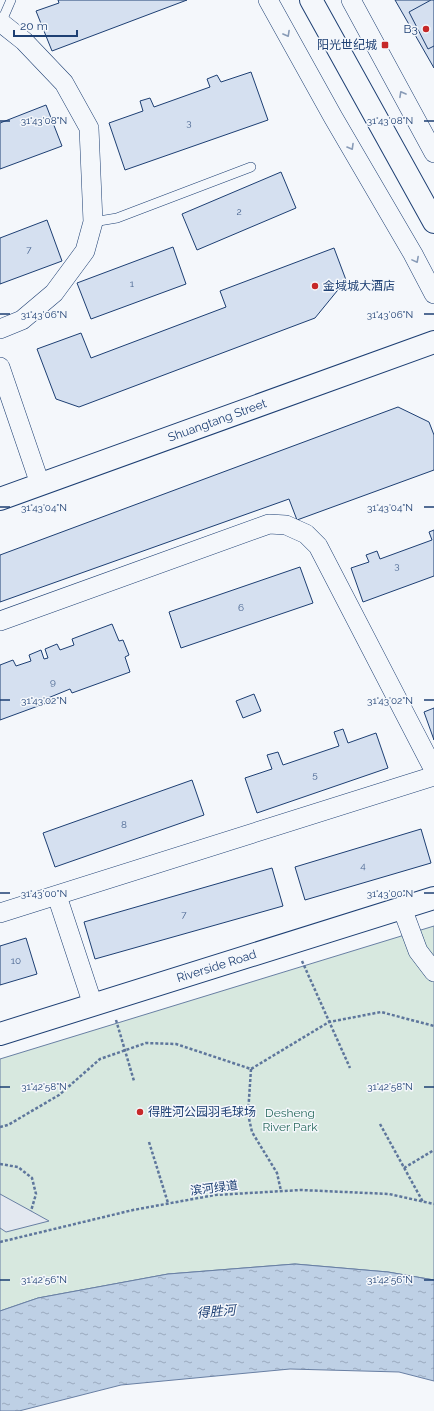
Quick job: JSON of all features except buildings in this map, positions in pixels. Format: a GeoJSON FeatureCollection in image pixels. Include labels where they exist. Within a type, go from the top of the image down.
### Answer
{"type":"FeatureCollection","features":[{"type":"Feature","properties":{"kind":"street"},"geometry":{"type":"LineString","coordinates":[[268,0],[413,254],[434,294]]}},
{"type":"Feature","properties":{"kind":"street"},"geometry":{"type":"LineString","coordinates":[[311,0],[434,222]]}},
{"type":"Feature","properties":{"kind":"street"},"geometry":{"type":"LineString","coordinates":[[351,0],[434,153]]}},
{"type":"Feature","properties":{"kind":"street"},"geometry":{"type":"LineString","coordinates":[[0,329],[22,320],[54,293],[85,251],[93,222],[89,128],[64,83],[24,41],[1,23]]}},
{"type":"Feature","properties":{"kind":"street","name":"Shuangtang Street"},"geometry":{"type":"LineString","coordinates":[[0,499],[434,342]]}},
{"type":"Feature","properties":{"kind":"street"},"geometry":{"type":"LineString","coordinates":[[0,367],[40,484]]}},
{"type":"Feature","properties":{"kind":"street"},"geometry":{"type":"LineString","coordinates":[[0,621],[269,524],[286,524],[306,534],[318,546],[434,770]]}},
{"type":"Feature","properties":{"kind":"street"},"geometry":{"type":"LineString","coordinates":[[0,913],[434,776]]}},
{"type":"Feature","properties":{"kind":"street"},"geometry":{"type":"LineString","coordinates":[[57,896],[102,1002]]}},
{"type":"Feature","properties":{"kind":"street","name":"Riverside Road"},"geometry":{"type":"LineString","coordinates":[[0,1034],[434,898]]}},
{"type":"Feature","properties":{"kind":"street"},"geometry":{"type":"LineString","coordinates":[[402,908],[418,951],[434,972]]}},
{"type":"Feature","properties":{"kind":"lane"},"geometry":{"type":"LineString","coordinates":[[1,23],[11,0]]}},
{"type":"Feature","properties":{"kind":"lane"},"geometry":{"type":"LineString","coordinates":[[93,222],[116,218],[251,167]]}},
{"type":"Feature","properties":{"kind":"path"},"geometry":{"type":"LineString","coordinates":[[294,942],[350,1068]]}},
{"type":"Feature","properties":{"kind":"path"},"geometry":{"type":"LineString","coordinates":[[102,1002],[125,1050],[134,1081]]}},
{"type":"Feature","properties":{"kind":"path"},"geometry":{"type":"LineString","coordinates":[[0,1127],[8,1125],[59,1095],[100,1058],[146,1043],[176,1044],[250,1069],[329,1022],[381,1012],[434,1026]]}},
{"type":"Feature","properties":{"kind":"path"},"geometry":{"type":"LineString","coordinates":[[250,1069],[248,1114],[252,1132],[277,1172],[281,1191]]}},
{"type":"Feature","properties":{"kind":"path"},"geometry":{"type":"LineString","coordinates":[[380,1124],[423,1202]]}},
{"type":"Feature","properties":{"kind":"path"},"geometry":{"type":"LineString","coordinates":[[149,1142],[168,1204]]}},
{"type":"Feature","properties":{"kind":"path"},"geometry":{"type":"LineString","coordinates":[[404,1168],[434,1150]]}},
{"type":"Feature","properties":{"kind":"path"},"geometry":{"type":"LineString","coordinates":[[0,1164],[18,1167],[32,1178],[36,1194],[31,1212]]}},
{"type":"Feature","properties":{"kind":"path","name":"滨河绿道"},"geometry":{"type":"LineString","coordinates":[[0,1242],[134,1210],[215,1195],[301,1190],[389,1194],[434,1204]]}},
{"type":"Feature","properties":{"kind":"green space","name":"Desheng River Park"},"geometry":{"type":"Polygon","coordinates":[[[434,926],[434,1280],[388,1272],[295,1264],[168,1274],[38,1298],[0,1311],[0,1059],[434,926]]]}},
{"type":"Feature","properties":{"kind":"shaded area"},"geometry":{"type":"Polygon","coordinates":[[[0,1194],[49,1221],[6,1232],[0,1228],[0,1194]]]}},
{"type":"Feature","properties":{"kind":"water","name":"得胜河"},"geometry":{"type":"Polygon","coordinates":[[[295,1264],[388,1272],[434,1280],[434,1381],[399,1372],[290,1369],[121,1385],[19,1411],[0,1411],[0,1311],[38,1298],[168,1274],[295,1264]]]}},
{"type":"Feature","properties":{"kind":"place","name":"B3"},"geometry":{"type":"Point","coordinates":[426,29]}},
{"type":"Feature","properties":{"kind":"place","name":"阳光世纪城"},"geometry":{"type":"Point","coordinates":[385,45]}},
{"type":"Feature","properties":{"kind":"place","name":"金域城大酒店"},"geometry":{"type":"Point","coordinates":[315,286]}},
{"type":"Feature","properties":{"kind":"place","name":"得胜河公园羽毛球场"},"geometry":{"type":"Point","coordinates":[140,1112]}}]}
